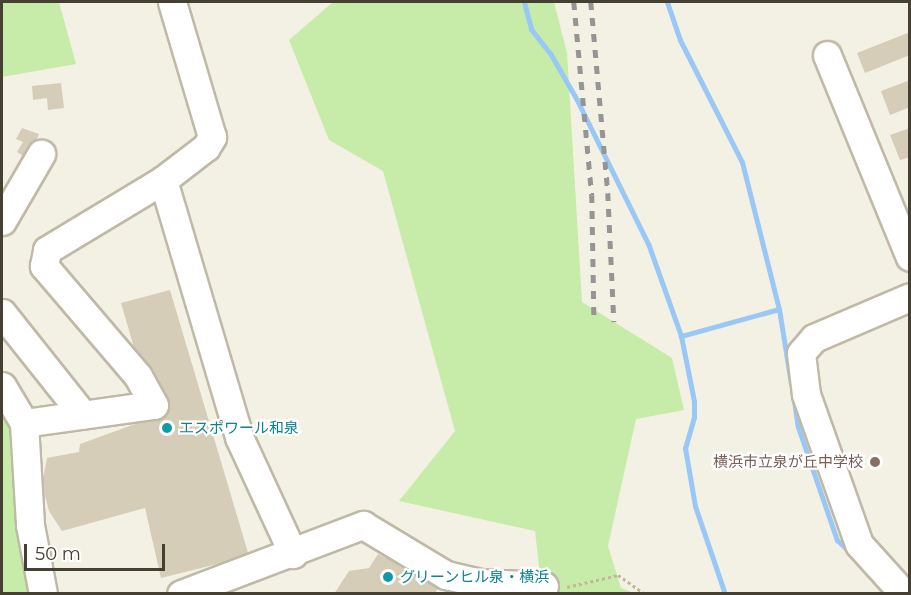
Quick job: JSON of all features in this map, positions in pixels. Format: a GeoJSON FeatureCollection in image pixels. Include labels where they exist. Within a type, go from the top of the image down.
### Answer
{"type":"FeatureCollection","features":[{"type":"Feature","properties":{"kind":"street"},"geometry":{"type":"LineString","coordinates":[[24,423],[154,405],[138,376],[44,266],[47,250],[163,180],[206,147],[213,134],[172,2]]}},
{"type":"Feature","properties":{"kind":"street"},"geometry":{"type":"LineString","coordinates":[[827,55],[909,257]]}},
{"type":"Feature","properties":{"kind":"street"},"geometry":{"type":"LineString","coordinates":[[2,220],[41,154]]}},
{"type":"Feature","properties":{"kind":"street"},"geometry":{"type":"LineString","coordinates":[[163,180],[239,437],[293,554]]}},
{"type":"Feature","properties":{"kind":"street"},"geometry":{"type":"LineString","coordinates":[[897,591],[859,544],[806,394],[801,352],[814,338],[909,297]]}},
{"type":"Feature","properties":{"kind":"street"},"geometry":{"type":"LineString","coordinates":[[2,313],[83,416]]}},
{"type":"Feature","properties":{"kind":"street"},"geometry":{"type":"LineString","coordinates":[[2,386],[24,423],[30,525],[43,594]]}},
{"type":"Feature","properties":{"kind":"street"},"geometry":{"type":"LineString","coordinates":[[181,594],[293,554],[363,525],[446,575],[482,583],[556,587]]}},
{"type":"Feature","properties":{"kind":"path"},"geometry":{"type":"LineString","coordinates":[[556,587],[618,575],[645,594]]}},
{"type":"Feature","properties":{"kind":"green space"},"geometry":{"type":"Polygon","coordinates":[[[2,2],[59,2],[76,64],[2,77],[2,2]]]}},
{"type":"Feature","properties":{"kind":"green space"},"geometry":{"type":"Polygon","coordinates":[[[333,2],[554,2],[567,53],[582,302],[672,358],[684,410],[636,419],[608,546],[621,588],[634,593],[542,593],[535,531],[399,501],[455,431],[383,171],[329,140],[289,40],[333,2]]]}},
{"type":"Feature","properties":{"kind":"green space"},"geometry":{"type":"Polygon","coordinates":[[[2,398],[11,410],[38,593],[2,593],[2,398]]]}},
{"type":"Feature","properties":{"kind":"building"},"geometry":{"type":"Polygon","coordinates":[[[910,32],[910,55],[865,73],[857,53],[910,32]]]}},
{"type":"Feature","properties":{"kind":"building"},"geometry":{"type":"Polygon","coordinates":[[[910,80],[910,107],[890,115],[881,91],[910,80]]]}},
{"type":"Feature","properties":{"kind":"building"},"geometry":{"type":"Polygon","coordinates":[[[61,83],[64,108],[48,110],[47,98],[33,100],[32,86],[61,83]]]}},
{"type":"Feature","properties":{"kind":"building"},"geometry":{"type":"Polygon","coordinates":[[[22,128],[39,134],[28,159],[17,152],[23,142],[16,139],[22,128]]]}},
{"type":"Feature","properties":{"kind":"building"},"geometry":{"type":"Polygon","coordinates":[[[910,128],[910,157],[900,160],[890,135],[910,128]]]}},
{"type":"Feature","properties":{"kind":"building","name":"エスポワール和泉"},"geometry":{"type":"Polygon","coordinates":[[[170,290],[249,556],[161,578],[145,508],[62,531],[49,511],[42,484],[47,458],[79,452],[80,444],[168,412],[158,378],[144,382],[121,303],[170,290]]]}},
{"type":"Feature","properties":{"kind":"building","name":"グリーンヒル泉・横浜"},"geometry":{"type":"Polygon","coordinates":[[[378,554],[386,558],[389,554],[441,582],[435,594],[334,594],[349,571],[369,568],[378,554]]]}},
{"type":"Feature","properties":{"kind":"waterway"},"geometry":{"type":"LineString","coordinates":[[524,2],[531,29],[550,53],[577,100],[649,246],[681,336]]}},
{"type":"Feature","properties":{"kind":"waterway"},"geometry":{"type":"LineString","coordinates":[[667,2],[680,40],[742,162],[779,309],[681,336],[694,401],[694,417],[685,448],[695,506],[725,594]]}},
{"type":"Feature","properties":{"kind":"waterway"},"geometry":{"type":"LineString","coordinates":[[779,309],[791,384]]}},
{"type":"Feature","properties":{"kind":"waterway"},"geometry":{"type":"LineString","coordinates":[[793,393],[798,427],[837,540],[852,554]]}},
{"type":"Feature","properties":{"kind":"railway"},"geometry":{"type":"LineString","coordinates":[[574,2],[592,195],[594,315]]}},
{"type":"Feature","properties":{"kind":"railway"},"geometry":{"type":"LineString","coordinates":[[591,2],[608,193],[614,322]]}},
{"type":"Feature","properties":{"kind":"place","name":"エスポワール和泉"},"geometry":{"type":"Point","coordinates":[167,428]}},
{"type":"Feature","properties":{"kind":"place","name":"横浜市立泉が丘中学校"},"geometry":{"type":"Point","coordinates":[875,462]}},
{"type":"Feature","properties":{"kind":"place","name":"グリーンヒル泉・横浜"},"geometry":{"type":"Point","coordinates":[388,577]}}]}
